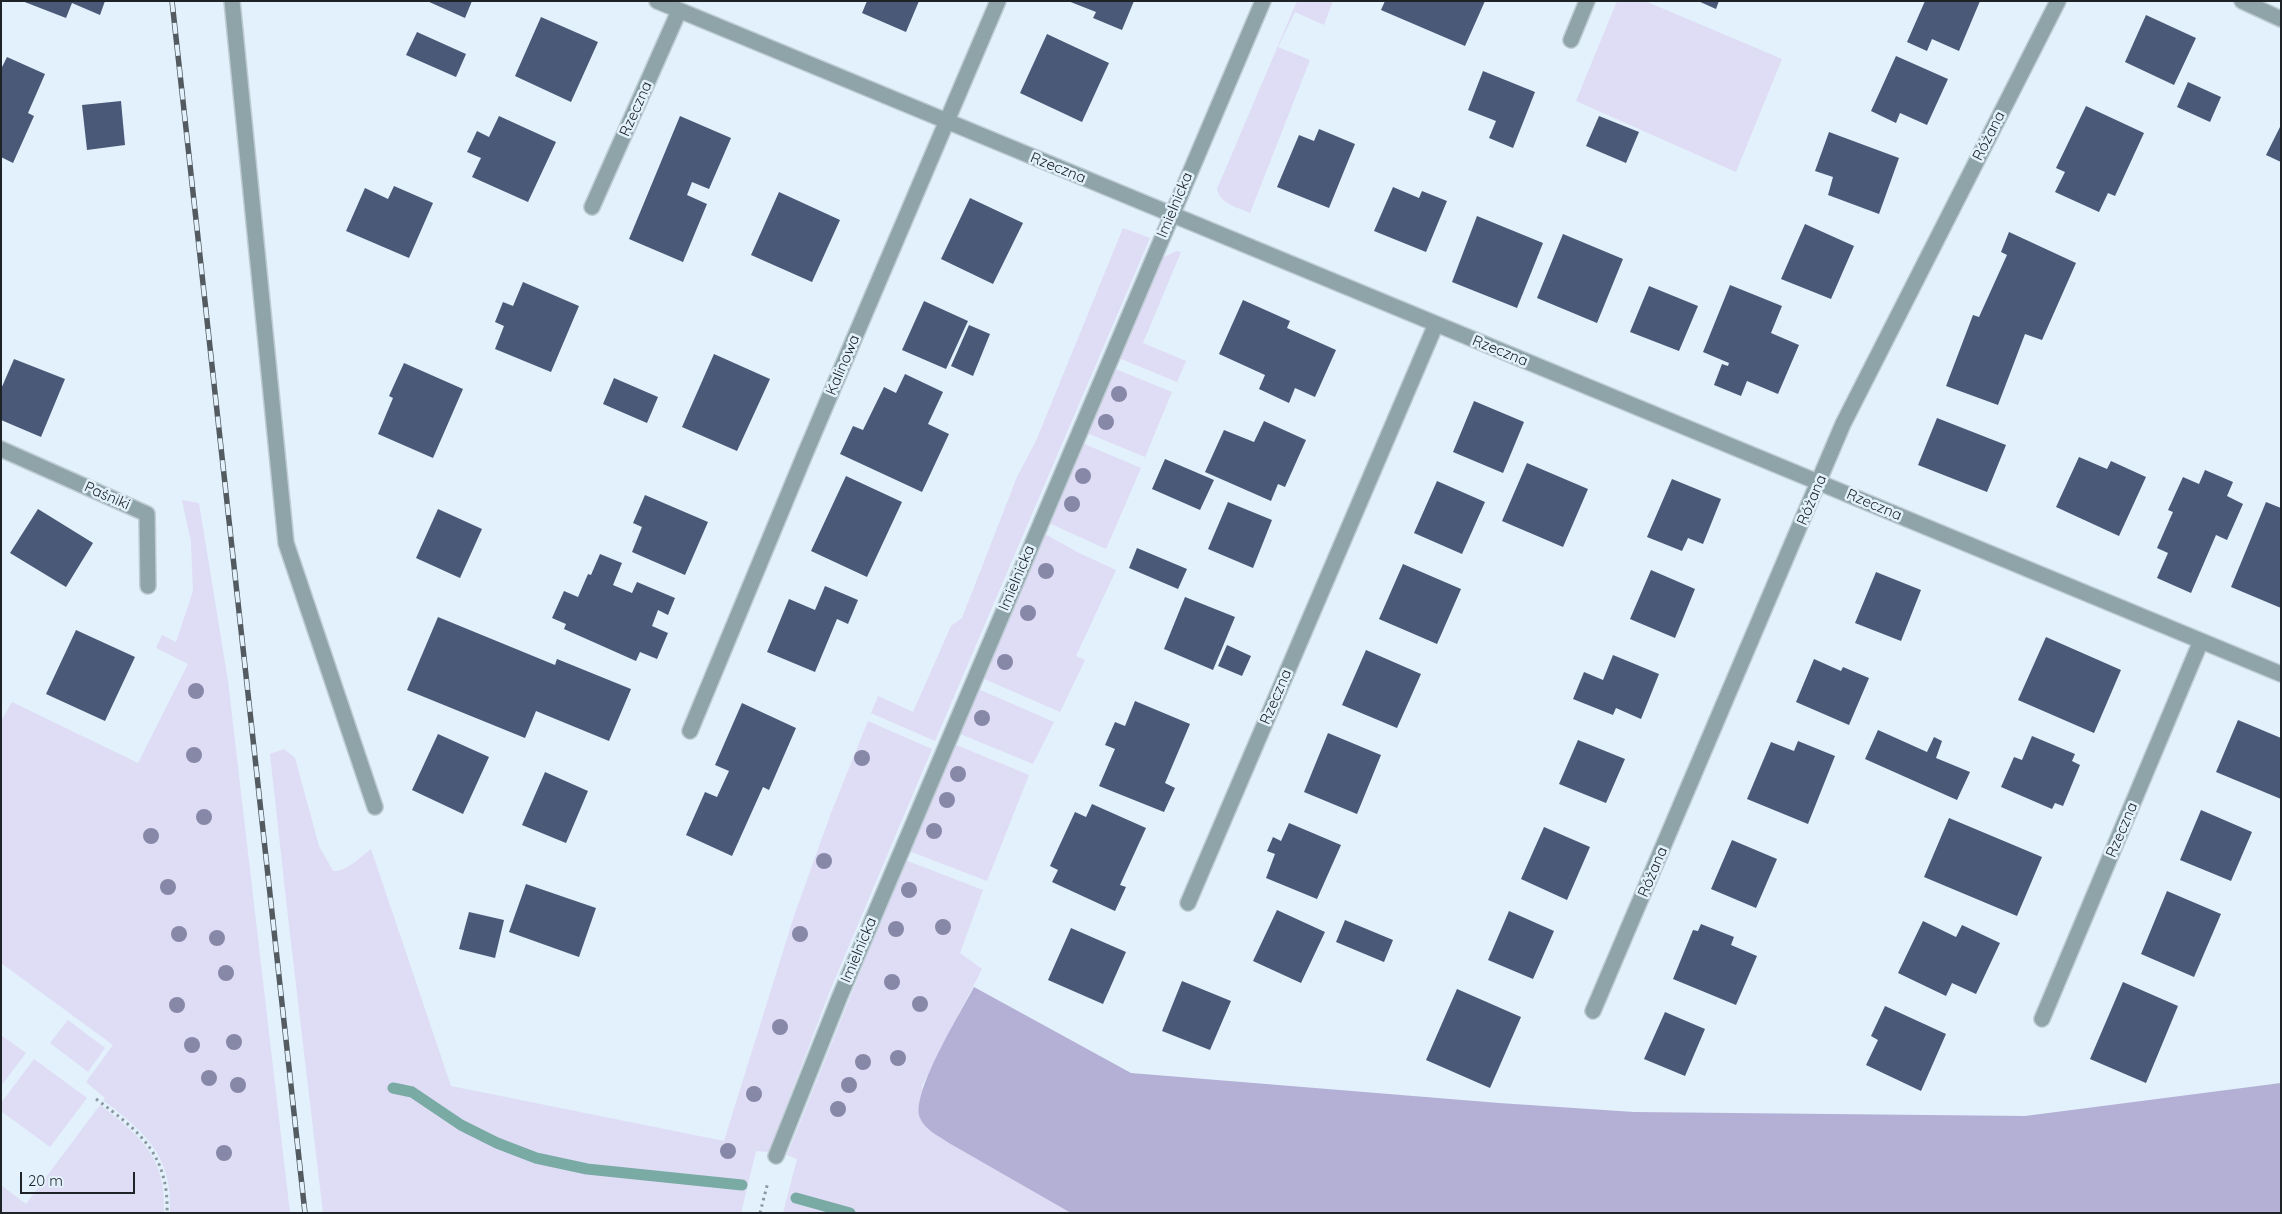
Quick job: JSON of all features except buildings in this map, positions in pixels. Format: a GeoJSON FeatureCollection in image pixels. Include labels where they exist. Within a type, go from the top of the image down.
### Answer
{"type":"FeatureCollection","features":[{"type":"Feature","properties":{"kind":"street"},"geometry":{"type":"LineString","coordinates":[[232,1],[286,543],[375,807]]}},
{"type":"Feature","properties":{"kind":"street","name":"Rzeczna"},"geometry":{"type":"LineString","coordinates":[[657,1],[2281,674]]}},
{"type":"Feature","properties":{"kind":"street","name":"Kalinowa"},"geometry":{"type":"LineString","coordinates":[[690,730],[801,462],[998,1]]}},
{"type":"Feature","properties":{"kind":"street","name":"Imielnicka"},"geometry":{"type":"LineString","coordinates":[[776,1156],[840,996],[1263,1]]}},
{"type":"Feature","properties":{"kind":"street"},"geometry":{"type":"LineString","coordinates":[[1571,40],[1587,1]]}},
{"type":"Feature","properties":{"kind":"street","name":"Różana"},"geometry":{"type":"LineString","coordinates":[[1593,1011],[1843,424],[2058,1]]}},
{"type":"Feature","properties":{"kind":"street"},"geometry":{"type":"LineString","coordinates":[[2242,1],[2281,19]]}},
{"type":"Feature","properties":{"kind":"street","name":"Rzeczna"},"geometry":{"type":"LineString","coordinates":[[592,207],[679,11]]}},
{"type":"Feature","properties":{"kind":"street","name":"Rzeczna"},"geometry":{"type":"LineString","coordinates":[[1188,904],[1436,324]]}},
{"type":"Feature","properties":{"kind":"street","name":"Paśniki"},"geometry":{"type":"LineString","coordinates":[[1,449],[147,514],[148,586]]}},
{"type":"Feature","properties":{"kind":"street","name":"Rzeczna"},"geometry":{"type":"LineString","coordinates":[[2042,1019],[2201,642]]}},
{"type":"Feature","properties":{"kind":"path"},"geometry":{"type":"LineString","coordinates":[[96,1098],[130,1124],[152,1150],[164,1176],[168,1197],[168,1213]]}},
{"type":"Feature","properties":{"kind":"shaded area"},"geometry":{"type":"Polygon","coordinates":[[[1297,1],[1333,1],[1324,25],[1295,12],[1278,47],[1310,60],[1250,213],[1225,202],[1217,189],[1297,1]]]}},
{"type":"Feature","properties":{"kind":"shaded area"},"geometry":{"type":"Polygon","coordinates":[[[1617,1],[1645,1],[1782,59],[1736,172],[1576,101],[1617,1]]]}},
{"type":"Feature","properties":{"kind":"shaded area"},"geometry":{"type":"Polygon","coordinates":[[[1123,228],[1150,238],[935,741],[871,713],[878,696],[913,712],[951,626],[962,618],[1017,477],[1036,441],[1123,228]]]}},
{"type":"Feature","properties":{"kind":"shaded area"},"geometry":{"type":"Polygon","coordinates":[[[1176,251],[1181,252],[1143,343],[1186,361],[1177,382],[1119,358],[1162,258],[1176,251]]]}},
{"type":"Feature","properties":{"kind":"shaded area"},"geometry":{"type":"Polygon","coordinates":[[[1113,368],[1172,392],[1145,457],[1087,433],[1113,368]]]}},
{"type":"Feature","properties":{"kind":"shaded area"},"geometry":{"type":"Polygon","coordinates":[[[1082,443],[1141,468],[1106,549],[1049,523],[1082,443]]]}},
{"type":"Feature","properties":{"kind":"shaded area"},"geometry":{"type":"Polygon","coordinates":[[[182,500],[199,503],[228,681],[290,1213],[170,1213],[166,1176],[161,1160],[153,1147],[132,1123],[103,1100],[105,1098],[86,1082],[113,1045],[1,963],[1,721],[12,702],[138,763],[188,664],[156,648],[162,635],[176,642],[193,591],[191,542],[182,500]]]}},
{"type":"Feature","properties":{"kind":"shaded area"},"geometry":{"type":"Polygon","coordinates":[[[1045,534],[1079,553],[1116,570],[1076,656],[1085,660],[1060,712],[982,678],[1045,534]]]}},
{"type":"Feature","properties":{"kind":"shaded area"},"geometry":{"type":"Polygon","coordinates":[[[978,689],[1054,722],[1033,764],[958,733],[978,689]]]}},
{"type":"Feature","properties":{"kind":"shaded area"},"geometry":{"type":"Polygon","coordinates":[[[868,721],[932,749],[829,993],[769,1152],[756,1151],[741,1213],[323,1213],[270,754],[284,749],[295,758],[319,846],[333,871],[348,867],[371,849],[451,1086],[724,1141],[794,916],[831,813],[868,721]]]}},
{"type":"Feature","properties":{"kind":"shaded area"},"geometry":{"type":"Polygon","coordinates":[[[954,744],[1029,775],[987,881],[909,851],[954,744]]]}},
{"type":"Feature","properties":{"kind":"shaded area"},"geometry":{"type":"Polygon","coordinates":[[[905,860],[983,890],[960,953],[982,969],[922,1086],[931,1131],[1071,1213],[783,1213],[797,1159],[787,1155],[905,860]]]}},
{"type":"Feature","properties":{"kind":"shaded area"},"geometry":{"type":"Polygon","coordinates":[[[974,987],[1131,1073],[1499,1103],[1634,1112],[2025,1116],[2281,1083],[2281,1213],[1071,1213],[949,1143],[929,1129],[920,1118],[919,1107],[922,1091],[929,1073],[974,987]]]}},
{"type":"Feature","properties":{"kind":"shaded area"},"geometry":{"type":"Polygon","coordinates":[[[68,1020],[105,1048],[88,1072],[50,1043],[68,1020]]]}},
{"type":"Feature","properties":{"kind":"shaded area"},"geometry":{"type":"Polygon","coordinates":[[[1,1035],[26,1053],[1,1086],[1,1035]]]}},
{"type":"Feature","properties":{"kind":"shaded area"},"geometry":{"type":"Polygon","coordinates":[[[34,1059],[87,1098],[50,1147],[1,1111],[1,1103],[34,1059]]]}},
{"type":"Feature","properties":{"kind":"shaded area"},"geometry":{"type":"Polygon","coordinates":[[[100,1105],[128,1127],[148,1150],[161,1177],[164,1193],[164,1213],[1,1213],[1,1185],[26,1204],[100,1105]]]}},
{"type":"Feature","properties":{"kind":"waterway"},"geometry":{"type":"LineString","coordinates":[[393,1088],[412,1092],[461,1125],[497,1143],[536,1158],[587,1169],[742,1185]]}},
{"type":"Feature","properties":{"kind":"waterway"},"geometry":{"type":"LineString","coordinates":[[796,1198],[850,1213]]}},
{"type":"Feature","properties":{"kind":"railway"},"geometry":{"type":"LineString","coordinates":[[172,1],[305,1213]]}}]}
